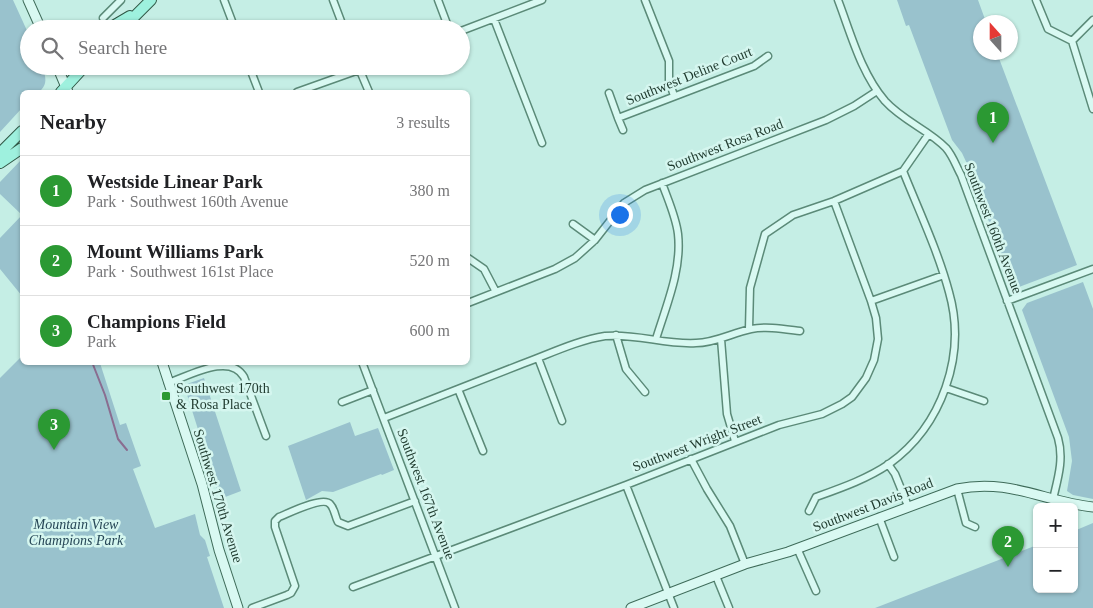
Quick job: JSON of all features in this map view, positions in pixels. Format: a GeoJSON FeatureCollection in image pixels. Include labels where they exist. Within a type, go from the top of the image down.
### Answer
{"type":"FeatureCollection","features":[{"type":"Feature","properties":{"kind":"main road"},"geometry":{"type":"LineString","coordinates":[[131,20],[151,0]]}},
{"type":"Feature","properties":{"kind":"main road"},"geometry":{"type":"LineString","coordinates":[[123,20],[142,9]]}},
{"type":"Feature","properties":{"kind":"main road"},"geometry":{"type":"LineString","coordinates":[[66,90],[78,75]]}},
{"type":"Feature","properties":{"kind":"main road"},"geometry":{"type":"LineString","coordinates":[[0,153],[20,133]]}},
{"type":"Feature","properties":{"kind":"main road"},"geometry":{"type":"LineString","coordinates":[[0,163],[20,149]]}},
{"type":"Feature","properties":{"kind":"street"},"geometry":{"type":"LineString","coordinates":[[28,0],[37,20]]}},
{"type":"Feature","properties":{"kind":"street"},"geometry":{"type":"LineString","coordinates":[[103,18],[121,0]]}},
{"type":"Feature","properties":{"kind":"street"},"geometry":{"type":"LineString","coordinates":[[224,0],[232,20]]}},
{"type":"Feature","properties":{"kind":"street"},"geometry":{"type":"LineString","coordinates":[[333,0],[341,20]]}},
{"type":"Feature","properties":{"kind":"street"},"geometry":{"type":"LineString","coordinates":[[438,0],[446,20]]}},
{"type":"Feature","properties":{"kind":"street"},"geometry":{"type":"LineString","coordinates":[[470,29],[542,0]]}},
{"type":"Feature","properties":{"kind":"street"},"geometry":{"type":"LineString","coordinates":[[645,0],[669,61],[670,80],[674,96]]}},
{"type":"Feature","properties":{"kind":"street","name":"Southwest 160th Avenue"},"geometry":{"type":"LineString","coordinates":[[838,0],[865,70],[877,91],[898,114],[944,146],[961,175],[1060,443],[1060,467],[1053,499]]}},
{"type":"Feature","properties":{"kind":"street"},"geometry":{"type":"LineString","coordinates":[[1036,0],[1048,29],[1072,41],[1093,109]]}},
{"type":"Feature","properties":{"kind":"street"},"geometry":{"type":"LineString","coordinates":[[494,20],[542,143]]}},
{"type":"Feature","properties":{"kind":"street"},"geometry":{"type":"LineString","coordinates":[[1072,41],[1093,20]]}},
{"type":"Feature","properties":{"kind":"street","name":"Southwest Deline Court"},"geometry":{"type":"LineString","coordinates":[[618,118],[754,66],[768,56]]}},
{"type":"Feature","properties":{"kind":"street"},"geometry":{"type":"LineString","coordinates":[[60,75],[65,90]]}},
{"type":"Feature","properties":{"kind":"street"},"geometry":{"type":"LineString","coordinates":[[252,75],[258,90]]}},
{"type":"Feature","properties":{"kind":"street"},"geometry":{"type":"LineString","coordinates":[[302,90],[340,75]]}},
{"type":"Feature","properties":{"kind":"street"},"geometry":{"type":"LineString","coordinates":[[361,75],[368,90]]}},
{"type":"Feature","properties":{"kind":"street","name":"Southwest Rosa Road"},"geometry":{"type":"LineString","coordinates":[[470,302],[576,258],[595,240],[615,212],[624,203],[645,190],[826,120],[854,106],[877,91]]}},
{"type":"Feature","properties":{"kind":"street","name":"Southwest Deline Court"},"geometry":{"type":"LineString","coordinates":[[609,93],[623,130]]}},
{"type":"Feature","properties":{"kind":"street"},"geometry":{"type":"LineString","coordinates":[[749,329],[750,288],[765,234],[793,215],[834,201],[903,171],[928,135]]}},
{"type":"Feature","properties":{"kind":"street"},"geometry":{"type":"LineString","coordinates":[[809,511],[816,496],[853,483],[888,464],[907,450],[928,423],[946,388],[955,344],[955,327],[950,293],[903,171]]}},
{"type":"Feature","properties":{"kind":"street"},"geometry":{"type":"LineString","coordinates":[[656,339],[675,272],[678,249],[675,219],[662,183]]}},
{"type":"Feature","properties":{"kind":"street","name":"Southwest Wright Street"},"geometry":{"type":"LineString","coordinates":[[353,587],[735,441],[787,422],[822,414],[842,404],[852,396],[871,368],[877,348],[878,329],[871,300],[834,201]]}},
{"type":"Feature","properties":{"kind":"street"},"geometry":{"type":"LineString","coordinates":[[573,224],[595,240]]}},
{"type":"Feature","properties":{"kind":"street"},"geometry":{"type":"LineString","coordinates":[[470,260],[484,270],[496,292]]}},
{"type":"Feature","properties":{"kind":"street"},"geometry":{"type":"LineString","coordinates":[[1007,301],[1093,270]]}},
{"type":"Feature","properties":{"kind":"street"},"geometry":{"type":"LineString","coordinates":[[871,300],[944,274]]}},
{"type":"Feature","properties":{"kind":"street"},"geometry":{"type":"LineString","coordinates":[[384,418],[587,340],[616,335],[639,336],[696,344],[721,339],[749,329],[800,330]]}},
{"type":"Feature","properties":{"kind":"street"},"geometry":{"type":"LineString","coordinates":[[616,335],[626,369],[644,392]]}},
{"type":"Feature","properties":{"kind":"street"},"geometry":{"type":"LineString","coordinates":[[721,339],[727,414],[735,441]]}},
{"type":"Feature","properties":{"kind":"street"},"geometry":{"type":"LineString","coordinates":[[538,358],[562,421]]}},
{"type":"Feature","properties":{"kind":"street","name":"Southwest 170th Avenue"},"geometry":{"type":"LineString","coordinates":[[163,365],[202,484],[219,550],[238,608]]}},
{"type":"Feature","properties":{"kind":"street","name":"Southwest 167th Avenue"},"geometry":{"type":"LineString","coordinates":[[363,365],[455,608]]}},
{"type":"Feature","properties":{"kind":"street"},"geometry":{"type":"LineString","coordinates":[[168,383],[214,367],[233,366],[244,377],[266,436]]}},
{"type":"Feature","properties":{"kind":"street"},"geometry":{"type":"LineString","coordinates":[[946,388],[984,401]]}},
{"type":"Feature","properties":{"kind":"street"},"geometry":{"type":"LineString","coordinates":[[458,389],[483,451]]}},
{"type":"Feature","properties":{"kind":"street"},"geometry":{"type":"LineString","coordinates":[[342,402],[373,390]]}},
{"type":"Feature","properties":{"kind":"street"},"geometry":{"type":"LineString","coordinates":[[691,458],[707,489],[730,526],[745,564]]}},
{"type":"Feature","properties":{"kind":"street"},"geometry":{"type":"LineString","coordinates":[[888,464],[895,474],[908,506]]}},
{"type":"Feature","properties":{"kind":"street"},"geometry":{"type":"LineString","coordinates":[[626,484],[674,608]]}},
{"type":"Feature","properties":{"kind":"street","name":"Southwest Davis Road"},"geometry":{"type":"LineString","coordinates":[[631,608],[745,564],[797,548],[957,489],[971,486],[1019,489],[1053,499],[1093,507]]}},
{"type":"Feature","properties":{"kind":"street"},"geometry":{"type":"LineString","coordinates":[[957,489],[966,523],[975,527]]}},
{"type":"Feature","properties":{"kind":"street"},"geometry":{"type":"LineString","coordinates":[[252,608],[291,593],[296,586],[275,527],[276,518],[327,500],[331,504],[338,522],[343,526],[353,525],[415,501]]}},
{"type":"Feature","properties":{"kind":"street"},"geometry":{"type":"LineString","coordinates":[[879,517],[894,556]]}},
{"type":"Feature","properties":{"kind":"street"},"geometry":{"type":"LineString","coordinates":[[797,548],[816,592]]}},
{"type":"Feature","properties":{"kind":"street"},"geometry":{"type":"LineString","coordinates":[[716,576],[729,608]]}},
{"type":"Feature","properties":{"kind":"green space"},"geometry":{"type":"Polygon","coordinates":[[[0,0],[13,0],[22,20],[20,20],[20,75],[44,75],[45,80],[41,90],[20,90],[20,110],[0,132],[0,0]]]}},
{"type":"Feature","properties":{"kind":"green space"},"geometry":{"type":"Polygon","coordinates":[[[897,0],[978,0],[983,15],[973,15],[973,60],[1000,60],[1077,265],[1019,287],[1012,283],[969,168],[962,153],[952,140],[909,25],[906,26],[897,0]]]}},
{"type":"Feature","properties":{"kind":"green space"},"geometry":{"type":"Polygon","coordinates":[[[20,161],[20,213],[0,194],[0,182],[20,161]]]}},
{"type":"Feature","properties":{"kind":"green space"},"geometry":{"type":"Polygon","coordinates":[[[20,217],[20,294],[0,269],[0,238],[20,217]]]}},
{"type":"Feature","properties":{"kind":"green space"},"geometry":{"type":"Polygon","coordinates":[[[1083,282],[1093,309],[1093,499],[1073,495],[1067,491],[1072,461],[1069,437],[1022,310],[1027,303],[1083,282]]]}},
{"type":"Feature","properties":{"kind":"green space","name":"Mountain View Champions Park"},"geometry":{"type":"Polygon","coordinates":[[[20,358],[20,365],[101,365],[120,425],[126,423],[141,466],[133,469],[155,528],[195,514],[200,535],[205,540],[210,556],[207,557],[224,608],[0,608],[0,378],[20,358]]]}},
{"type":"Feature","properties":{"kind":"green space"},"geometry":{"type":"Polygon","coordinates":[[[204,378],[241,491],[220,499],[184,385],[204,378]]]}},
{"type":"Feature","properties":{"kind":"green space"},"geometry":{"type":"Polygon","coordinates":[[[350,422],[355,436],[378,428],[394,470],[333,492],[322,491],[306,500],[288,446],[350,422]]]}},
{"type":"Feature","properties":{"kind":"green space"},"geometry":{"type":"Polygon","coordinates":[[[1093,523],[1093,608],[875,608],[1033,547],[1033,593],[1078,593],[1078,529],[1093,523]]]}},
{"type":"Feature","properties":{"kind":"waterway"},"geometry":{"type":"LineString","coordinates":[[93,365],[105,395],[118,439],[127,450]]}},
{"type":"Feature","properties":{"kind":"place","name":"Westside Linear Park"},"geometry":{"type":"Point","coordinates":[993,143]}},
{"type":"Feature","properties":{"kind":"place","name":"Southwest 170th & Rosa Place"},"geometry":{"type":"Point","coordinates":[166,396]}},
{"type":"Feature","properties":{"kind":"place","name":"Champions Field"},"geometry":{"type":"Point","coordinates":[54,450]}},
{"type":"Feature","properties":{"kind":"place","name":"Mount Williams Park"},"geometry":{"type":"Point","coordinates":[1008,567]}}]}
